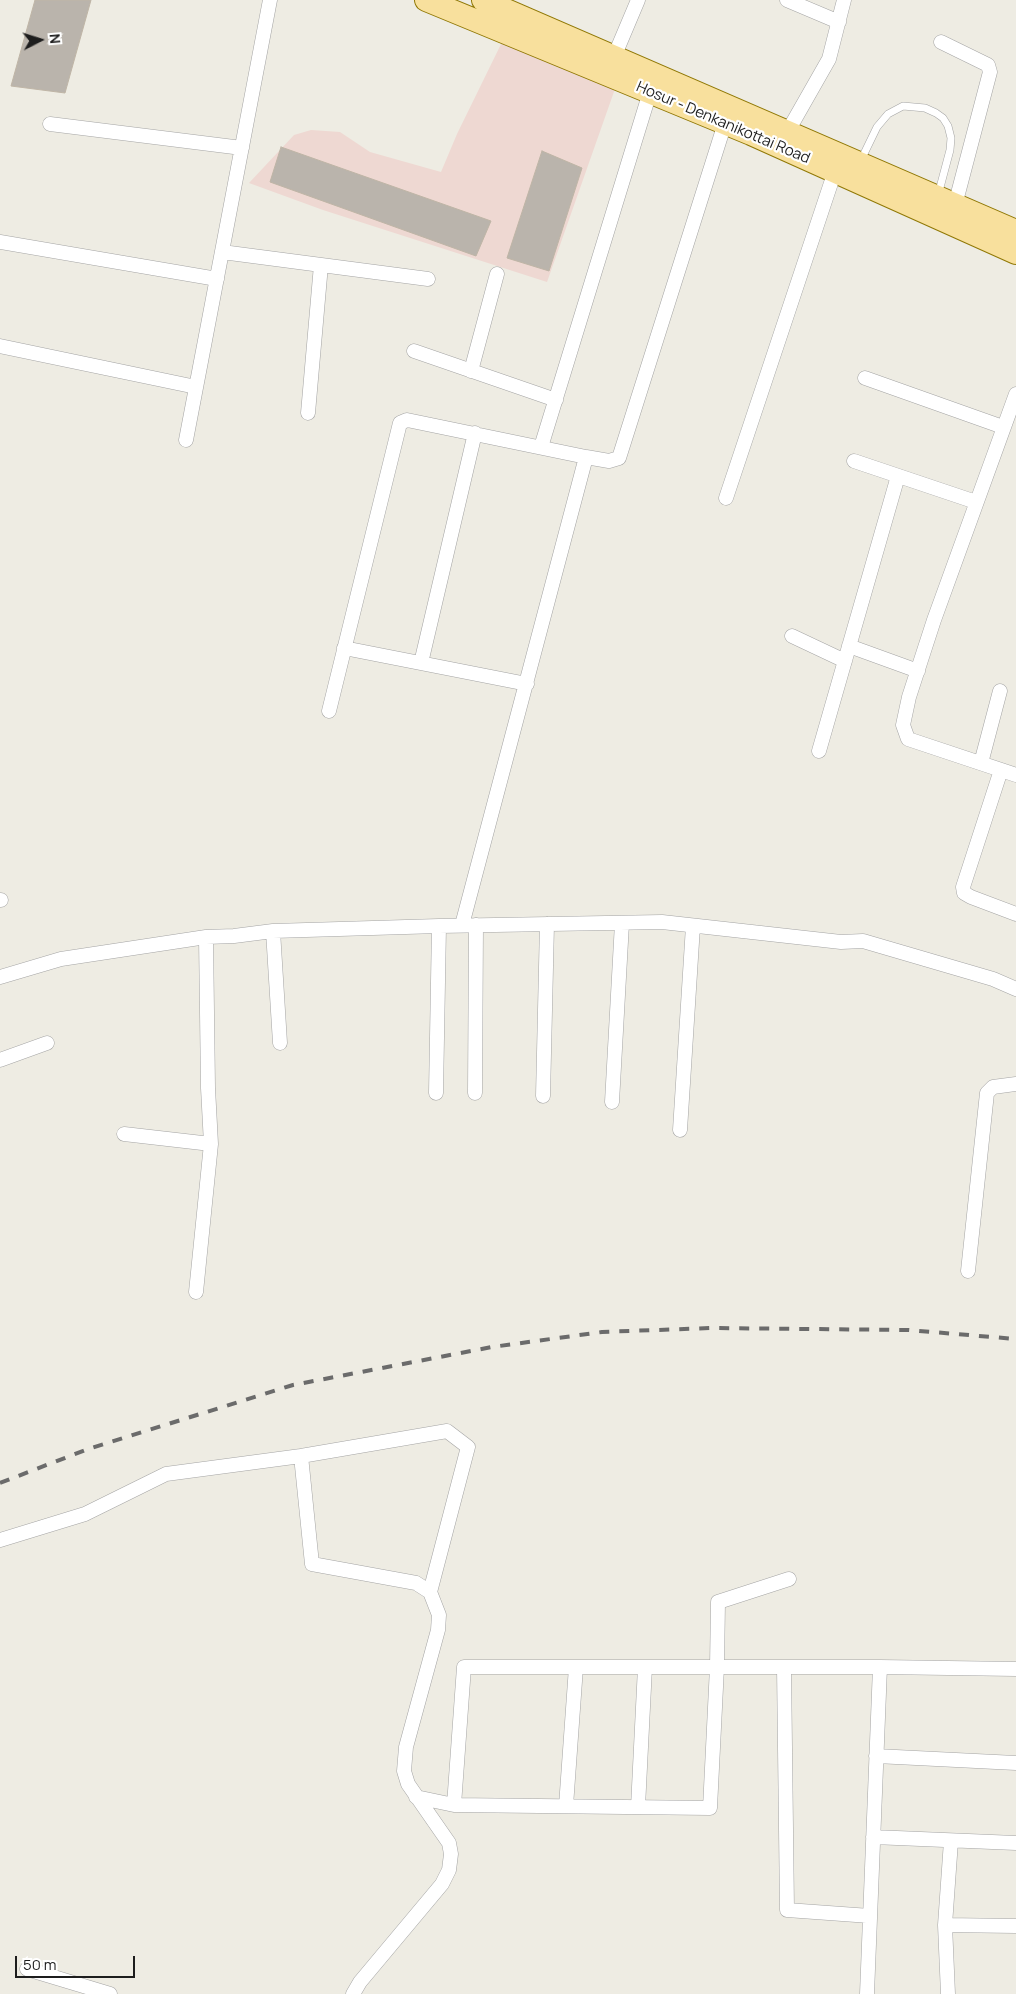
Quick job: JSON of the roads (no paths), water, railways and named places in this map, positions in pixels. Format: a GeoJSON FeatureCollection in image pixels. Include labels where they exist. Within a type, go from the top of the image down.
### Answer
{"type":"FeatureCollection","features":[{"type":"Feature","properties":{"kind":"main road","name":"Hosur - Denkanikottai Road"},"geometry":{"type":"LineString","coordinates":[[426,0],[788,131],[860,163],[941,205],[1016,253]]}},
{"type":"Feature","properties":{"kind":"main road","name":"Hosur - Denkanikottai Road"},"geometry":{"type":"LineString","coordinates":[[483,0],[611,66],[650,92],[835,171],[1016,231]]}},
{"type":"Feature","properties":{"kind":"street"},"geometry":{"type":"LineString","coordinates":[[186,440],[270,0]]}},
{"type":"Feature","properties":{"kind":"street"},"geometry":{"type":"LineString","coordinates":[[611,66],[638,0]]}},
{"type":"Feature","properties":{"kind":"street"},"geometry":{"type":"LineString","coordinates":[[787,0],[839,22]]}},
{"type":"Feature","properties":{"kind":"street"},"geometry":{"type":"LineString","coordinates":[[788,131],[829,58],[844,0]]}},
{"type":"Feature","properties":{"kind":"street"},"geometry":{"type":"LineString","coordinates":[[941,42],[988,65],[990,72],[941,205]]}},
{"type":"Feature","properties":{"kind":"street"},"geometry":{"type":"LineString","coordinates":[[542,447],[650,92]]}},
{"type":"Feature","properties":{"kind":"street"},"geometry":{"type":"LineString","coordinates":[[329,711],[398,425],[407,420],[586,457],[615,461],[622,453],[726,123]]}},
{"type":"Feature","properties":{"kind":"street"},"geometry":{"type":"LineString","coordinates":[[50,124],[242,148]]}},
{"type":"Feature","properties":{"kind":"street"},"geometry":{"type":"LineString","coordinates":[[726,498],[835,171]]}},
{"type":"Feature","properties":{"kind":"street"},"geometry":{"type":"LineString","coordinates":[[0,242],[217,279]]}},
{"type":"Feature","properties":{"kind":"street"},"geometry":{"type":"LineString","coordinates":[[222,252],[428,279]]}},
{"type":"Feature","properties":{"kind":"street"},"geometry":{"type":"LineString","coordinates":[[308,413],[322,265]]}},
{"type":"Feature","properties":{"kind":"street"},"geometry":{"type":"LineString","coordinates":[[471,371],[497,274]]}},
{"type":"Feature","properties":{"kind":"street"},"geometry":{"type":"LineString","coordinates":[[0,346],[196,387]]}},
{"type":"Feature","properties":{"kind":"street"},"geometry":{"type":"LineString","coordinates":[[414,351],[556,400]]}},
{"type":"Feature","properties":{"kind":"street"},"geometry":{"type":"LineString","coordinates":[[864,378],[1003,427]]}},
{"type":"Feature","properties":{"kind":"street"},"geometry":{"type":"LineString","coordinates":[[1016,394],[976,502],[918,671],[903,725],[908,739],[1016,775]]}},
{"type":"Feature","properties":{"kind":"street"},"geometry":{"type":"LineString","coordinates":[[421,663],[475,433]]}},
{"type":"Feature","properties":{"kind":"street"},"geometry":{"type":"LineString","coordinates":[[475,1093],[469,925],[527,684],[586,457]]}},
{"type":"Feature","properties":{"kind":"street"},"geometry":{"type":"LineString","coordinates":[[854,461],[976,502]]}},
{"type":"Feature","properties":{"kind":"street"},"geometry":{"type":"LineString","coordinates":[[819,751],[898,476]]}},
{"type":"Feature","properties":{"kind":"street"},"geometry":{"type":"LineString","coordinates":[[792,636],[845,661]]}},
{"type":"Feature","properties":{"kind":"street"},"geometry":{"type":"LineString","coordinates":[[849,646],[918,671]]}},
{"type":"Feature","properties":{"kind":"street"},"geometry":{"type":"LineString","coordinates":[[344,648],[527,684]]}},
{"type":"Feature","properties":{"kind":"street"},"geometry":{"type":"LineString","coordinates":[[982,763],[1000,691]]}},
{"type":"Feature","properties":{"kind":"street"},"geometry":{"type":"LineString","coordinates":[[1001,770],[963,887],[964,893],[971,897],[1016,914]]}},
{"type":"Feature","properties":{"kind":"street"},"geometry":{"type":"LineString","coordinates":[[0,977],[61,959],[206,937],[234,936],[273,931],[662,922],[841,942],[863,941],[993,979],[1016,989]]}},
{"type":"Feature","properties":{"kind":"street"},"geometry":{"type":"LineString","coordinates":[[612,1102],[622,923]]}},
{"type":"Feature","properties":{"kind":"street"},"geometry":{"type":"LineString","coordinates":[[543,1096],[547,924]]}},
{"type":"Feature","properties":{"kind":"street"},"geometry":{"type":"LineString","coordinates":[[436,1093],[439,926]]}},
{"type":"Feature","properties":{"kind":"street"},"geometry":{"type":"LineString","coordinates":[[680,1130],[693,926]]}},
{"type":"Feature","properties":{"kind":"street"},"geometry":{"type":"LineString","coordinates":[[273,931],[280,1043]]}},
{"type":"Feature","properties":{"kind":"street"},"geometry":{"type":"LineString","coordinates":[[196,1292],[211,1144],[208,1088],[206,937]]}},
{"type":"Feature","properties":{"kind":"street"},"geometry":{"type":"LineString","coordinates":[[0,1060],[47,1043]]}},
{"type":"Feature","properties":{"kind":"street"},"geometry":{"type":"LineString","coordinates":[[968,1271],[987,1093],[993,1087],[1016,1084]]}},
{"type":"Feature","properties":{"kind":"street"},"geometry":{"type":"LineString","coordinates":[[124,1134],[211,1144]]}},
{"type":"Feature","properties":{"kind":"street"},"geometry":{"type":"LineString","coordinates":[[0,1540],[85,1514],[166,1474],[301,1456],[447,1431],[468,1448],[430,1592]]}},
{"type":"Feature","properties":{"kind":"street"},"geometry":{"type":"LineString","coordinates":[[301,1456],[312,1564],[416,1583],[430,1592],[439,1615],[438,1630],[406,1747],[404,1771],[408,1784],[416,1797],[449,1844],[451,1854],[449,1870],[442,1884],[360,1982],[353,1994]]}},
{"type":"Feature","properties":{"kind":"street"},"geometry":{"type":"LineString","coordinates":[[416,1797],[454,1805],[710,1808],[717,1667],[718,1602],[789,1579]]}},
{"type":"Feature","properties":{"kind":"street"},"geometry":{"type":"LineString","coordinates":[[454,1805],[464,1667],[880,1667],[1016,1669]]}},
{"type":"Feature","properties":{"kind":"street"},"geometry":{"type":"LineString","coordinates":[[566,1806],[576,1667]]}},
{"type":"Feature","properties":{"kind":"street"},"geometry":{"type":"LineString","coordinates":[[638,1807],[645,1667]]}},
{"type":"Feature","properties":{"kind":"street"},"geometry":{"type":"LineString","coordinates":[[784,1667],[787,1910],[870,1916]]}},
{"type":"Feature","properties":{"kind":"street"},"geometry":{"type":"LineString","coordinates":[[867,1994],[880,1667]]}},
{"type":"Feature","properties":{"kind":"street"},"geometry":{"type":"LineString","coordinates":[[876,1756],[1016,1763]]}},
{"type":"Feature","properties":{"kind":"street"},"geometry":{"type":"LineString","coordinates":[[873,1837],[1016,1843]]}},
{"type":"Feature","properties":{"kind":"street"},"geometry":{"type":"LineString","coordinates":[[948,1994],[945,1925],[952,1840]]}},
{"type":"Feature","properties":{"kind":"street"},"geometry":{"type":"LineString","coordinates":[[945,1925],[1016,1926]]}},
{"type":"Feature","properties":{"kind":"street"},"geometry":{"type":"LineString","coordinates":[[27,1970],[110,1994]]}},
{"type":"Feature","properties":{"kind":"lane"},"geometry":{"type":"LineString","coordinates":[[860,163],[874,132],[888,114],[903,106],[919,107],[936,113],[943,118],[948,126],[951,138],[941,205]]}},
{"type":"Feature","properties":{"kind":"railway"},"geometry":{"type":"LineString","coordinates":[[0,1483],[88,1449],[293,1385],[492,1347],[602,1332],[710,1328],[908,1330],[1016,1339]]}}]}
